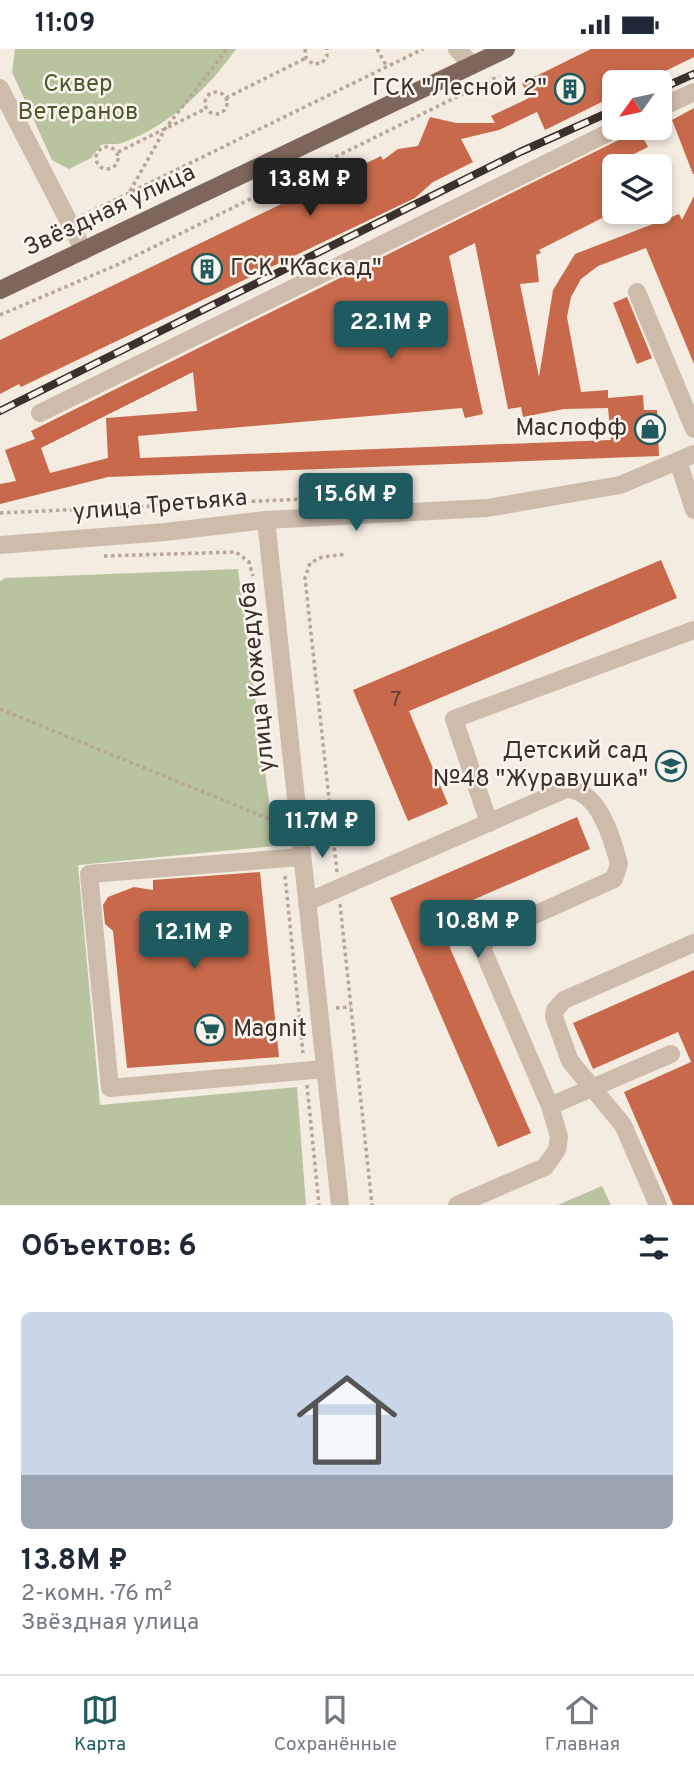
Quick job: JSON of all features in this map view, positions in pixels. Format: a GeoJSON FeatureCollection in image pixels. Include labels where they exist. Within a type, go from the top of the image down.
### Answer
{"type":"FeatureCollection","features":[{"type":"Feature","properties":{"kind":"main road","name":"Звёздная улица"},"geometry":{"type":"LineString","coordinates":[[0,291],[506,49]]}},
{"type":"Feature","properties":{"kind":"street"},"geometry":{"type":"LineString","coordinates":[[457,49],[472,65]]}},
{"type":"Feature","properties":{"kind":"street"},"geometry":{"type":"LineString","coordinates":[[0,88],[84,251]]}},
{"type":"Feature","properties":{"kind":"street"},"geometry":{"type":"LineString","coordinates":[[672,102],[694,92]]}},
{"type":"Feature","properties":{"kind":"street"},"geometry":{"type":"LineString","coordinates":[[40,413],[602,136]]}},
{"type":"Feature","properties":{"kind":"street"},"geometry":{"type":"LineString","coordinates":[[637,292],[694,429]]}},
{"type":"Feature","properties":{"kind":"street"},"geometry":{"type":"LineString","coordinates":[[686,457],[694,510]]}},
{"type":"Feature","properties":{"kind":"street","name":"улица Третьяка"},"geometry":{"type":"LineString","coordinates":[[0,545],[165,532],[265,520],[487,508],[620,485],[686,457]]}},
{"type":"Feature","properties":{"kind":"street","name":"улица Кожедуба"},"geometry":{"type":"LineString","coordinates":[[265,520],[340,1205]]}},
{"type":"Feature","properties":{"kind":"street"},"geometry":{"type":"LineString","coordinates":[[489,823],[454,719],[694,630]]}},
{"type":"Feature","properties":{"kind":"street"},"geometry":{"type":"LineString","coordinates":[[307,902],[566,789],[582,792],[595,804],[620,864],[614,880],[490,935],[483,943],[484,955],[550,1106],[559,1137],[557,1150],[545,1167],[458,1205]]}},
{"type":"Feature","properties":{"kind":"street"},"geometry":{"type":"LineString","coordinates":[[302,857],[89,874],[110,1088],[325,1069]]}},
{"type":"Feature","properties":{"kind":"street"},"geometry":{"type":"LineString","coordinates":[[658,1205],[623,1125],[570,1061],[554,1017],[558,1005],[694,943]]}},
{"type":"Feature","properties":{"kind":"street"},"geometry":{"type":"LineString","coordinates":[[550,1106],[671,1053]]}},
{"type":"Feature","properties":{"kind":"path"},"geometry":{"type":"LineString","coordinates":[[128,193],[164,129],[227,49]]}},
{"type":"Feature","properties":{"kind":"path"},"geometry":{"type":"LineString","coordinates":[[305,49],[306,58],[313,64],[321,63],[327,56],[327,49]]}},
{"type":"Feature","properties":{"kind":"path"},"geometry":{"type":"LineString","coordinates":[[377,49],[387,67]]}},
{"type":"Feature","properties":{"kind":"path"},"geometry":{"type":"LineString","coordinates":[[69,222],[423,49]]}},
{"type":"Feature","properties":{"kind":"path"},"geometry":{"type":"LineString","coordinates":[[226,98],[306,58]]}},
{"type":"Feature","properties":{"kind":"path"},"geometry":{"type":"LineString","coordinates":[[0,315],[119,264],[499,76]]}},
{"type":"Feature","properties":{"kind":"path"},"geometry":{"type":"LineString","coordinates":[[219,92],[226,98],[227,107],[221,114],[212,114],[205,109],[205,100],[210,93],[219,92]]}},
{"type":"Feature","properties":{"kind":"path"},"geometry":{"type":"LineString","coordinates":[[118,152],[205,109]]}},
{"type":"Feature","properties":{"kind":"path"},"geometry":{"type":"LineString","coordinates":[[102,147],[111,147],[118,152],[118,161],[112,168],[104,169],[97,163],[96,154],[102,147]]}},
{"type":"Feature","properties":{"kind":"path"},"geometry":{"type":"LineString","coordinates":[[0,513],[307,498]]}},
{"type":"Feature","properties":{"kind":"path"},"geometry":{"type":"LineString","coordinates":[[92,557],[236,552],[248,562],[255,582]]}},
{"type":"Feature","properties":{"kind":"path"},"geometry":{"type":"LineString","coordinates":[[305,578],[310,563],[321,558],[348,554]]}},
{"type":"Feature","properties":{"kind":"path"},"geometry":{"type":"LineString","coordinates":[[0,709],[279,823]]}},
{"type":"Feature","properties":{"kind":"path"},"geometry":{"type":"LineString","coordinates":[[278,809],[319,1205]]}},
{"type":"Feature","properties":{"kind":"green space","name":"Сквер Ветеранов"},"geometry":{"type":"Polygon","coordinates":[[[15,49],[236,49],[200,92],[156,127],[122,143],[101,145],[91,158],[69,169],[52,160],[12,72],[15,49]]]}},
{"type":"Feature","properties":{"kind":"green space"},"geometry":{"type":"Polygon","coordinates":[[[238,569],[275,846],[78,865],[100,1105],[297,1087],[306,1205],[0,1205],[0,581],[6,578],[238,569]]]}},
{"type":"Feature","properties":{"kind":"green space"},"geometry":{"type":"Polygon","coordinates":[[[602,1186],[611,1205],[558,1205],[602,1186]]]}},
{"type":"Feature","properties":{"kind":"building","name":"ГСК \"Каскад\""},"geometry":{"type":"Polygon","coordinates":[[[591,49],[694,49],[694,57],[667,70],[602,70],[602,102],[545,130],[537,112],[499,130],[461,139],[473,162],[433,182],[415,198],[21,387],[19,384],[0,394],[0,340],[381,156],[383,160],[398,149],[418,146],[430,117],[456,123],[495,123],[491,116],[529,98],[522,83],[591,49]]]}},
{"type":"Feature","properties":{"kind":"building"},"geometry":{"type":"Polygon","coordinates":[[[694,108],[694,174],[693,174],[672,120],[694,108]]]}},
{"type":"Feature","properties":{"kind":"building"},"geometry":{"type":"Polygon","coordinates":[[[619,140],[644,140],[648,147],[634,154],[602,154],[602,218],[539,250],[541,253],[536,255],[539,282],[520,284],[539,377],[553,290],[575,254],[653,224],[672,224],[672,217],[679,214],[682,220],[694,196],[694,364],[646,248],[598,266],[581,279],[571,297],[567,317],[581,392],[608,390],[608,398],[643,395],[644,410],[657,410],[659,456],[108,477],[0,504],[0,484],[16,481],[5,450],[35,439],[31,431],[619,140]],[[475,243],[449,256],[483,414],[465,418],[462,408],[138,436],[140,458],[611,440],[608,408],[564,409],[523,417],[521,407],[508,409],[475,243]],[[193,372],[41,448],[50,473],[108,458],[106,418],[197,411],[193,372]]]}},
{"type":"Feature","properties":{"kind":"building"},"geometry":{"type":"Polygon","coordinates":[[[627,297],[652,358],[637,364],[613,303],[627,297]]]}},
{"type":"Feature","properties":{"kind":"building"},"geometry":{"type":"Polygon","coordinates":[[[661,560],[677,598],[409,711],[448,804],[408,821],[353,690],[661,560]]]}},
{"type":"Feature","properties":{"kind":"building"},"geometry":{"type":"Polygon","coordinates":[[[577,817],[590,849],[436,916],[531,1133],[498,1147],[390,898],[577,817]]]}},
{"type":"Feature","properties":{"kind":"building"},"geometry":{"type":"Polygon","coordinates":[[[260,872],[279,1057],[127,1068],[113,931],[105,924],[103,905],[108,897],[134,887],[153,890],[153,880],[260,872]]]}},
{"type":"Feature","properties":{"kind":"building"},"geometry":{"type":"Polygon","coordinates":[[[694,970],[694,1205],[673,1205],[624,1092],[691,1062],[678,1032],[593,1069],[573,1023],[694,970]]]}},
{"type":"Feature","properties":{"kind":"railway"},"geometry":{"type":"LineString","coordinates":[[672,84],[694,74]]}},
{"type":"Feature","properties":{"kind":"railway"},"geometry":{"type":"LineString","coordinates":[[0,411],[520,152],[602,115]]}},
{"type":"Feature","properties":{"kind":"place","name":"ГСК \"Лесной 2\""},"geometry":{"type":"Point","coordinates":[570,89]}},
{"type":"Feature","properties":{"kind":"place","name":"ГСК \"Каскад\""},"geometry":{"type":"Point","coordinates":[207,269]}},
{"type":"Feature","properties":{"kind":"place","name":"Маслофф"},"geometry":{"type":"Point","coordinates":[650,429]}},
{"type":"Feature","properties":{"kind":"place","name":"Детский сад №48 \"Журавушка\""},"geometry":{"type":"Point","coordinates":[671,766]}},
{"type":"Feature","properties":{"kind":"place","name":"Magnit"},"geometry":{"type":"Point","coordinates":[210,1030]}}]}
